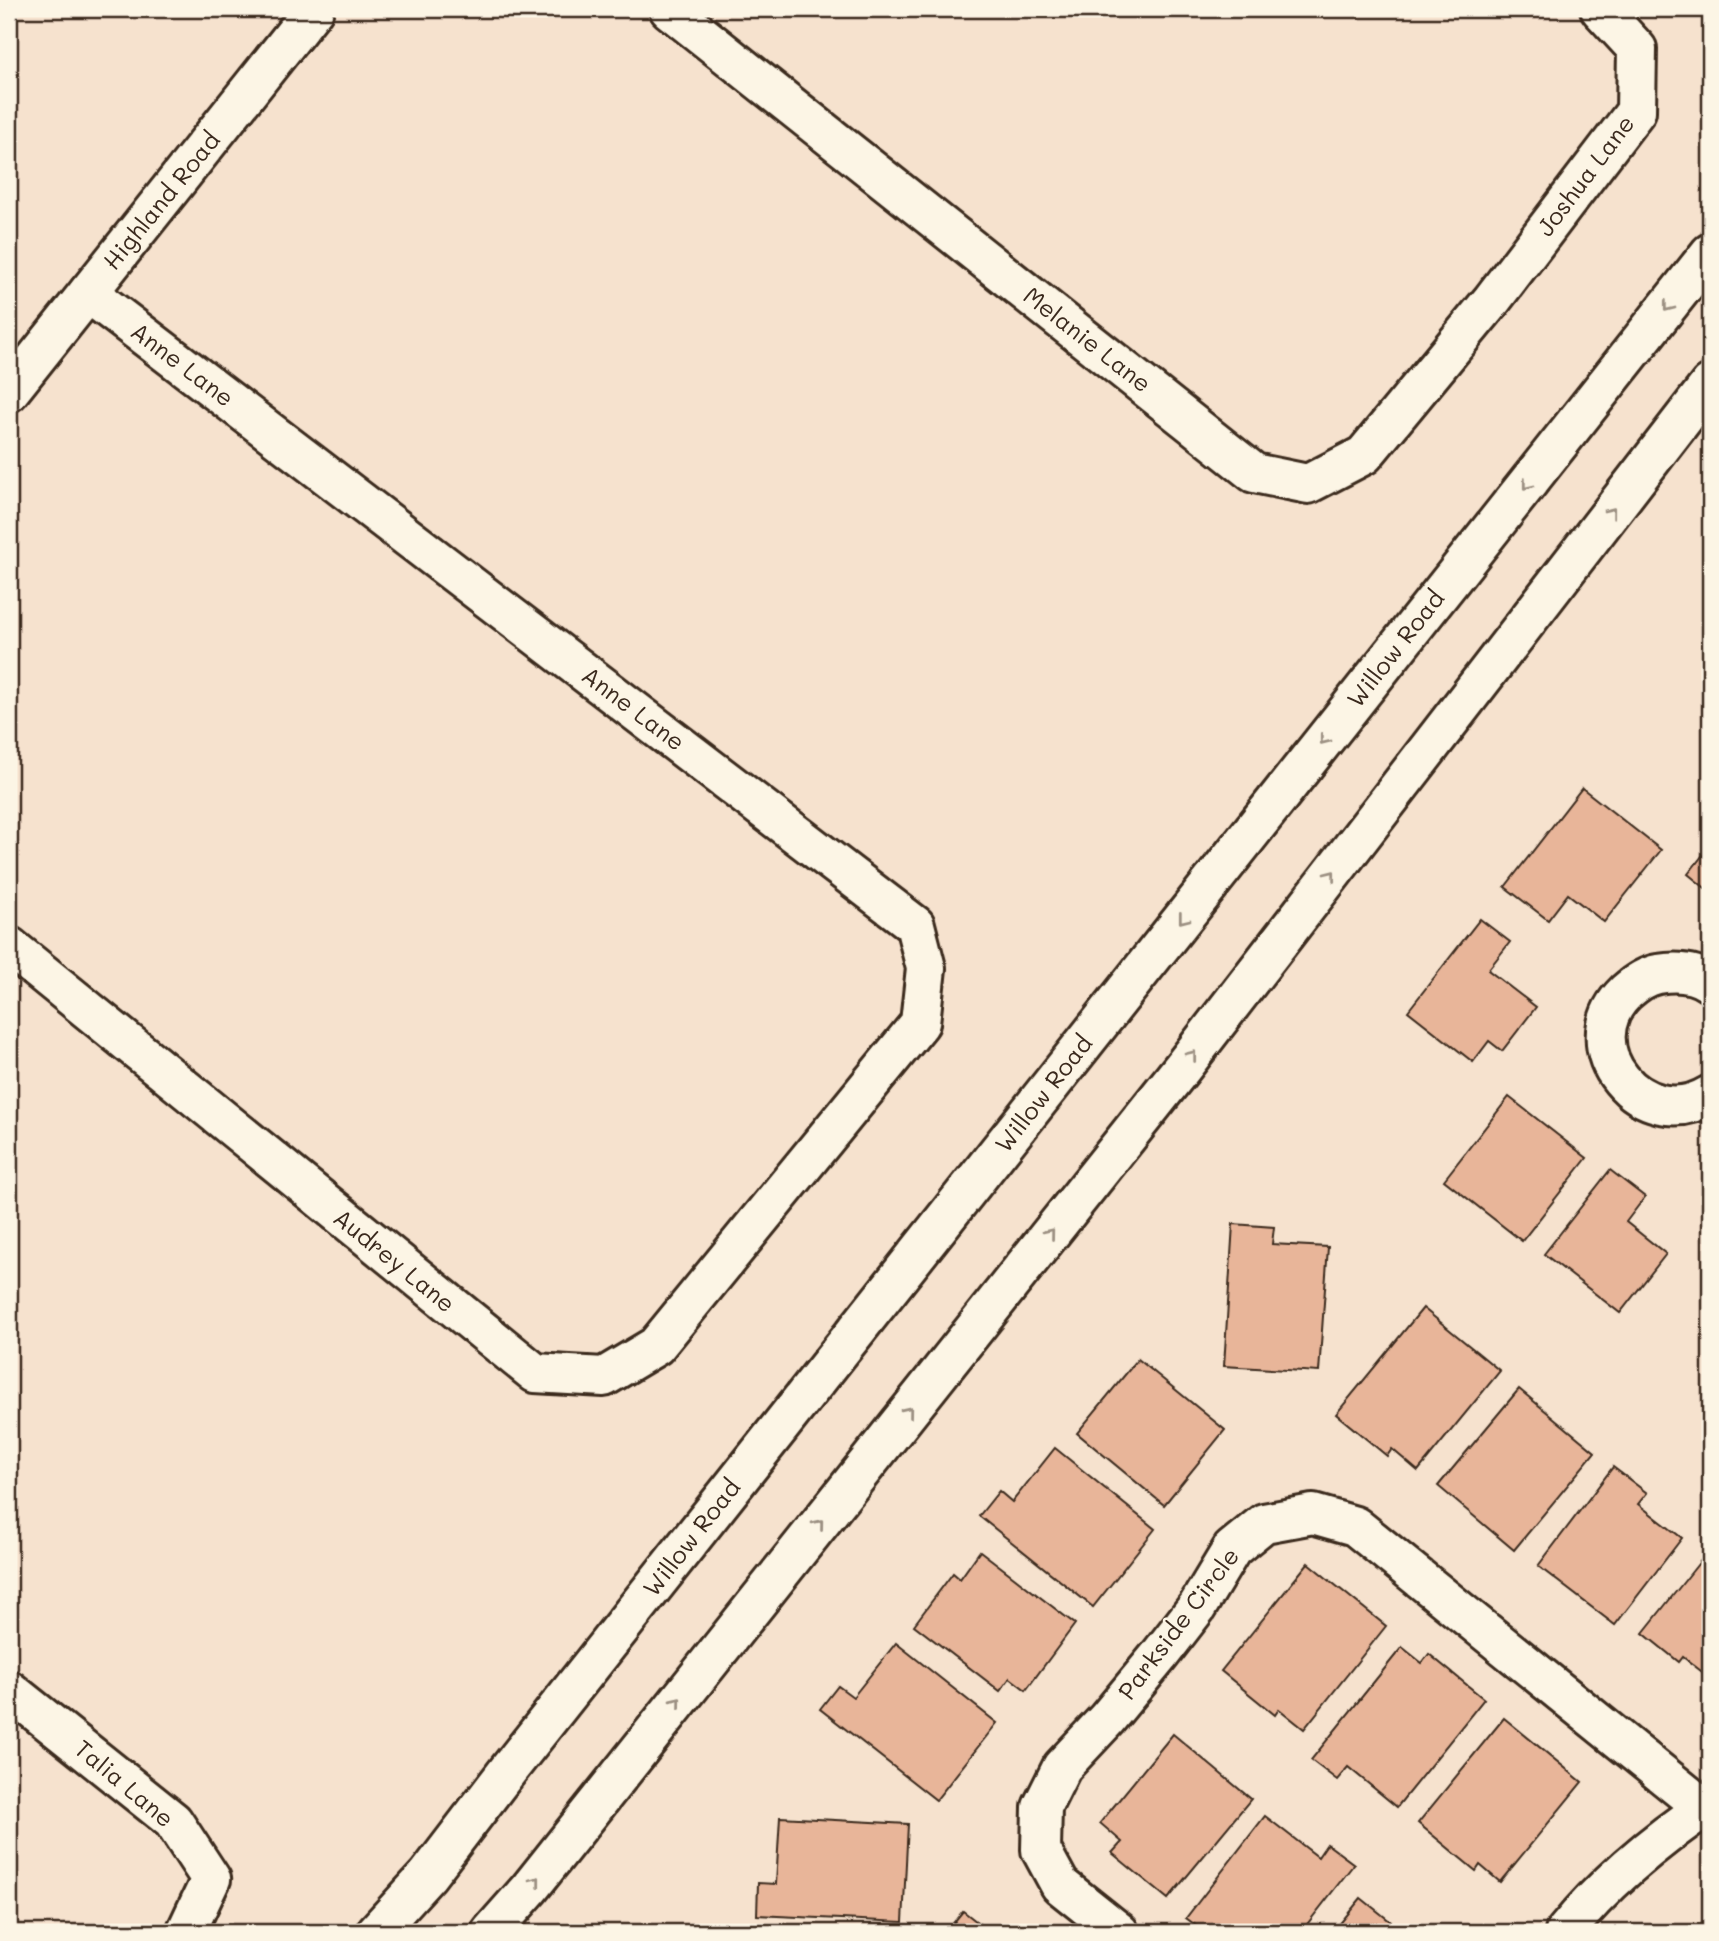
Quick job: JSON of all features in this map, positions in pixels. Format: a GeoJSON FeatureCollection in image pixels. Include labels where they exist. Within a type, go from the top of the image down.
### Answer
{"type":"FeatureCollection","features":[{"type":"Feature","properties":{"kind":"street","name":"Highland Road"},"geometry":{"type":"LineString","coordinates":[[9,392],[314,9]]}},
{"type":"Feature","properties":{"kind":"street","name":"Melanie Lane"},"geometry":{"type":"LineString","coordinates":[[669,9],[1254,473],[1308,484],[1364,455],[1492,300]]}},
{"type":"Feature","properties":{"kind":"street","name":"Joshua Lane"},"geometry":{"type":"LineString","coordinates":[[1492,300],[1636,111],[1637,49],[1600,9]]}},
{"type":"Feature","properties":{"kind":"street","name":"Willow Road"},"geometry":{"type":"LineString","coordinates":[[376,1932],[428,1875],[517,1759],[1710,253]]}},
{"type":"Feature","properties":{"kind":"street","name":"Anne Lane"},"geometry":{"type":"LineString","coordinates":[[88,293],[915,925],[926,968],[920,1023],[775,1202]]}},
{"type":"Feature","properties":{"kind":"street"},"geometry":{"type":"LineString","coordinates":[[491,1932],[529,1889],[1182,1068],[1710,384]]}},
{"type":"Feature","properties":{"kind":"street","name":"Audrey Lane"},"geometry":{"type":"LineString","coordinates":[[9,946],[535,1373],[604,1377],[656,1346],[775,1202]]}},
{"type":"Feature","properties":{"kind":"street"},"geometry":{"type":"LineString","coordinates":[[1710,983],[1689,973],[1651,975],[1634,985],[1621,998],[1611,1014],[1607,1033],[1608,1052],[1613,1067],[1621,1081],[1632,1092],[1654,1102],[1678,1106],[1710,1095]]}},
{"type":"Feature","properties":{"kind":"street","name":"Parkside Circle"},"geometry":{"type":"LineString","coordinates":[[1119,1932],[1060,1885],[1041,1850],[1042,1807],[1062,1767],[1107,1719],[1159,1656],[1197,1607],[1232,1549],[1264,1523],[1313,1514],[1355,1525],[1708,1808]]}},
{"type":"Feature","properties":{"kind":"street","name":"Talia Lane"},"geometry":{"type":"LineString","coordinates":[[9,1690],[173,1821],[211,1879],[186,1932]]}},
{"type":"Feature","properties":{"kind":"street"},"geometry":{"type":"LineString","coordinates":[[1565,1932],[1588,1903],[1658,1839],[1708,1808]]}},
{"type":"Feature","properties":{"kind":"building"},"geometry":{"type":"Polygon","coordinates":[[[1582,788],[1661,850],[1604,922],[1568,894],[1548,920],[1505,887],[1582,788]]]}},
{"type":"Feature","properties":{"kind":"building"},"geometry":{"type":"Polygon","coordinates":[[[1710,846],[1710,892],[1688,874],[1710,846]]]}},
{"type":"Feature","properties":{"kind":"building"},"geometry":{"type":"Polygon","coordinates":[[[1480,919],[1510,942],[1488,970],[1536,1007],[1502,1051],[1489,1041],[1473,1062],[1408,1011],[1480,919]]]}},
{"type":"Feature","properties":{"kind":"building"},"geometry":{"type":"Polygon","coordinates":[[[1509,1097],[1587,1158],[1522,1241],[1444,1180],[1509,1097]]]}},
{"type":"Feature","properties":{"kind":"building"},"geometry":{"type":"Polygon","coordinates":[[[1610,1170],[1645,1197],[1626,1222],[1666,1254],[1620,1313],[1544,1254],[1610,1170]]]}},
{"type":"Feature","properties":{"kind":"building"},"geometry":{"type":"Polygon","coordinates":[[[1233,1224],[1274,1227],[1272,1244],[1328,1247],[1319,1372],[1224,1366],[1233,1224]]]}},
{"type":"Feature","properties":{"kind":"building"},"geometry":{"type":"Polygon","coordinates":[[[1423,1308],[1500,1371],[1418,1471],[1392,1449],[1387,1456],[1336,1414],[1423,1308]]]}},
{"type":"Feature","properties":{"kind":"building"},"geometry":{"type":"Polygon","coordinates":[[[1138,1359],[1225,1430],[1164,1505],[1077,1433],[1138,1359]]]}},
{"type":"Feature","properties":{"kind":"building"},"geometry":{"type":"Polygon","coordinates":[[[1519,1389],[1595,1452],[1514,1550],[1438,1486],[1519,1389]]]}},
{"type":"Feature","properties":{"kind":"building"},"geometry":{"type":"Polygon","coordinates":[[[1055,1448],[1155,1529],[1093,1607],[979,1516],[999,1491],[1012,1502],[1055,1448]]]}},
{"type":"Feature","properties":{"kind":"building"},"geometry":{"type":"Polygon","coordinates":[[[1613,1467],[1647,1493],[1638,1504],[1682,1538],[1615,1625],[1538,1566],[1613,1467]]]}},
{"type":"Feature","properties":{"kind":"building"},"geometry":{"type":"Polygon","coordinates":[[[1710,1549],[1710,1678],[1683,1657],[1679,1662],[1643,1633],[1710,1549]]]}},
{"type":"Feature","properties":{"kind":"building"},"geometry":{"type":"Polygon","coordinates":[[[980,1551],[1075,1624],[1026,1690],[1010,1678],[1000,1691],[914,1625],[953,1573],[960,1579],[980,1551]]]}},
{"type":"Feature","properties":{"kind":"building"},"geometry":{"type":"Polygon","coordinates":[[[1308,1563],[1386,1626],[1304,1729],[1279,1709],[1275,1715],[1221,1671],[1308,1563]]]}},
{"type":"Feature","properties":{"kind":"building"},"geometry":{"type":"Polygon","coordinates":[[[896,1643],[997,1723],[936,1800],[820,1709],[838,1686],[853,1697],[896,1643]]]}},
{"type":"Feature","properties":{"kind":"building"},"geometry":{"type":"Polygon","coordinates":[[[1402,1647],[1422,1663],[1429,1654],[1484,1699],[1397,1807],[1348,1767],[1337,1780],[1311,1760],[1402,1647]]]}},
{"type":"Feature","properties":{"kind":"building"},"geometry":{"type":"Polygon","coordinates":[[[1504,1718],[1582,1782],[1500,1882],[1480,1865],[1476,1871],[1418,1823],[1504,1718]]]}},
{"type":"Feature","properties":{"kind":"building"},"geometry":{"type":"Polygon","coordinates":[[[1173,1734],[1251,1799],[1168,1899],[1112,1853],[1122,1842],[1100,1823],[1173,1734]]]}},
{"type":"Feature","properties":{"kind":"building"},"geometry":{"type":"Polygon","coordinates":[[[1265,1816],[1318,1857],[1327,1844],[1354,1864],[1301,1932],[1205,1932],[1186,1918],[1265,1816]]]}},
{"type":"Feature","properties":{"kind":"building"},"geometry":{"type":"Polygon","coordinates":[[[780,1817],[908,1824],[903,1922],[757,1915],[758,1883],[776,1884],[780,1817]]]}},
{"type":"Feature","properties":{"kind":"building"},"geometry":{"type":"Polygon","coordinates":[[[1361,1898],[1396,1926],[1391,1932],[1333,1932],[1361,1898]]]}},
{"type":"Feature","properties":{"kind":"building"},"geometry":{"type":"Polygon","coordinates":[[[963,1911],[990,1932],[946,1932],[963,1911]]]}}]}
